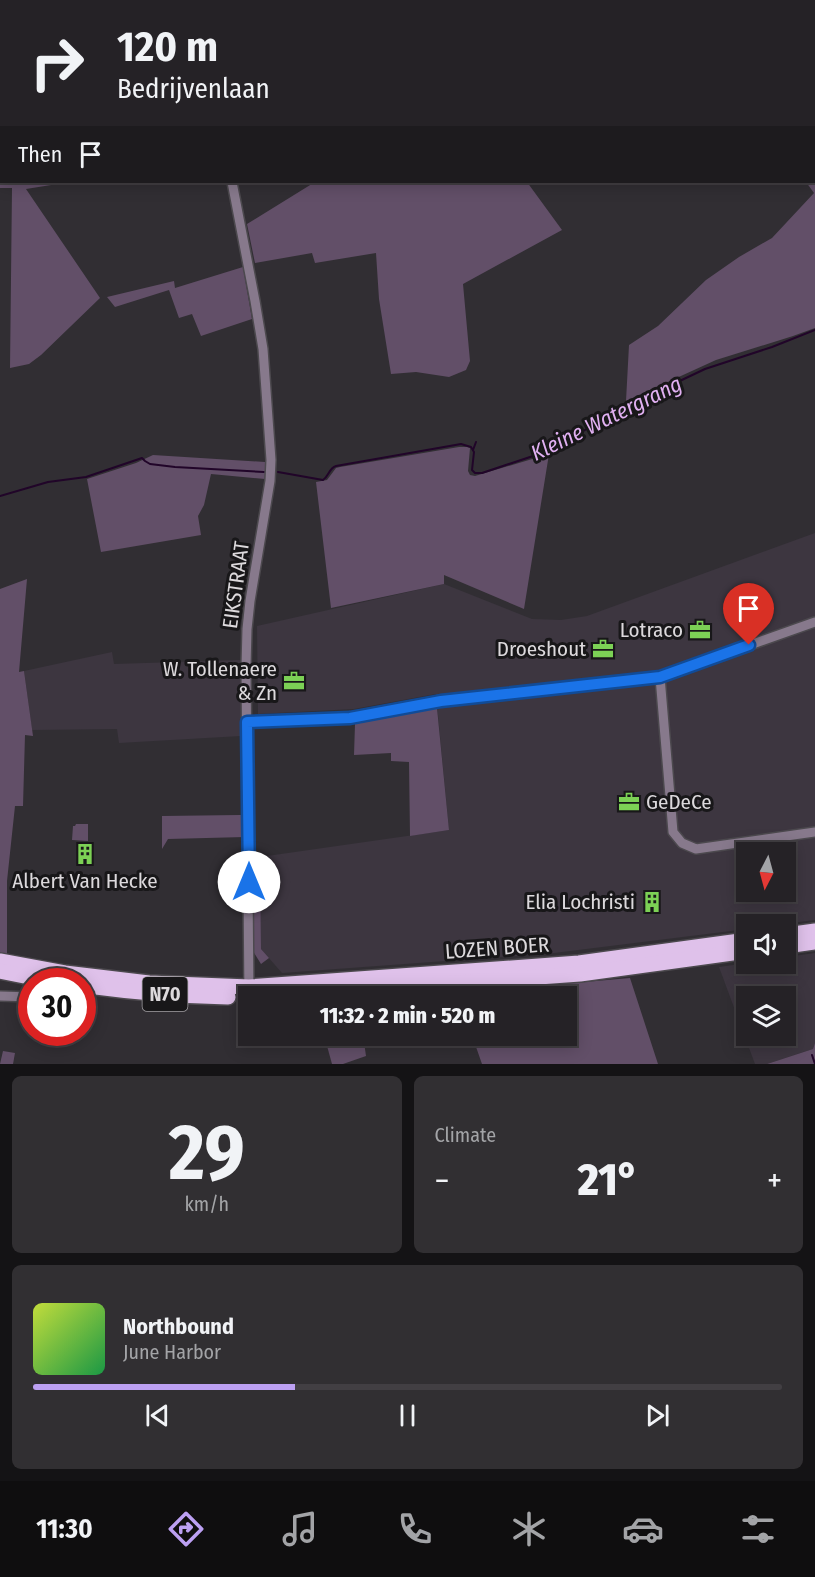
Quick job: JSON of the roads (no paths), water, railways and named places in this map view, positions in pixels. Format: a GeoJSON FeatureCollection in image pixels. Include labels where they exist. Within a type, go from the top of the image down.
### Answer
{"type":"FeatureCollection","features":[{"type":"Feature","properties":{"kind":"main road"},"geometry":{"type":"LineString","coordinates":[[796,934],[815,931]]}},
{"type":"Feature","properties":{"kind":"main road","name":"LOZEN BOER"},"geometry":{"type":"LineString","coordinates":[[317,986],[579,963],[736,942]]}},
{"type":"Feature","properties":{"kind":"main road"},"geometry":{"type":"LineString","coordinates":[[796,945],[815,942]]}},
{"type":"Feature","properties":{"kind":"main road","name":"LOZEN BOER"},"geometry":{"type":"LineString","coordinates":[[416,986],[580,974],[736,953]]}},
{"type":"Feature","properties":{"kind":"main road","name":"N70"},"geometry":{"type":"LineString","coordinates":[[0,961],[23,968]]}},
{"type":"Feature","properties":{"kind":"main road","name":"N70"},"geometry":{"type":"LineString","coordinates":[[0,971],[18,973]]}},
{"type":"Feature","properties":{"kind":"main road","name":"N70"},"geometry":{"type":"LineString","coordinates":[[96,980],[238,991]]}},
{"type":"Feature","properties":{"kind":"main road","name":"LOZEN BOER"},"geometry":{"type":"LineString","coordinates":[[96,987],[180,995],[238,992]]}},
{"type":"Feature","properties":{"kind":"street","name":"EIKSTRAAT"},"geometry":{"type":"LineString","coordinates":[[232,183],[263,349],[271,460],[270,481],[247,629],[249,986]]}},
{"type":"Feature","properties":{"kind":"street"},"geometry":{"type":"LineString","coordinates":[[247,722],[350,718],[441,701],[660,677],[815,622]]}},
{"type":"Feature","properties":{"kind":"street"},"geometry":{"type":"LineString","coordinates":[[660,677],[674,832],[682,843],[696,849],[815,832]]}},
{"type":"Feature","properties":{"kind":"street"},"geometry":{"type":"LineString","coordinates":[[0,996],[18,997]]}},
{"type":"Feature","properties":{"kind":"waterway","name":"Kleine Watergrang"},"geometry":{"type":"LineString","coordinates":[[278,472],[323,480],[336,466],[461,444],[471,447],[474,452],[472,470],[475,473],[482,473],[548,451],[629,405],[705,369],[815,330]]}},
{"type":"Feature","properties":{"kind":"waterway","name":"Kleine Watergrang"},"geometry":{"type":"LineString","coordinates":[[473,450],[476,442]]}},
{"type":"Feature","properties":{"kind":"waterway","name":"Kleine Watergrang"},"geometry":{"type":"LineString","coordinates":[[0,496],[48,482],[86,477],[142,458],[150,464],[175,467],[264,472]]}},
{"type":"Feature","properties":{"kind":"waterway"},"geometry":{"type":"LineString","coordinates":[[812,1055],[815,1064]]}},
{"type":"Feature","properties":{"kind":"place","name":"Lotraco"},"geometry":{"type":"Point","coordinates":[700,630]}},
{"type":"Feature","properties":{"kind":"place","name":"Droeshout"},"geometry":{"type":"Point","coordinates":[603,649]}},
{"type":"Feature","properties":{"kind":"place","name":"W. Tollenaere & Zn"},"geometry":{"type":"Point","coordinates":[294,681]}},
{"type":"Feature","properties":{"kind":"place","name":"GeDeCe"},"geometry":{"type":"Point","coordinates":[629,802]}},
{"type":"Feature","properties":{"kind":"place","name":"Albert Van Hecke"},"geometry":{"type":"Point","coordinates":[85,854]}},
{"type":"Feature","properties":{"kind":"place","name":"Elia Lochristi"},"geometry":{"type":"Point","coordinates":[652,902]}}]}
